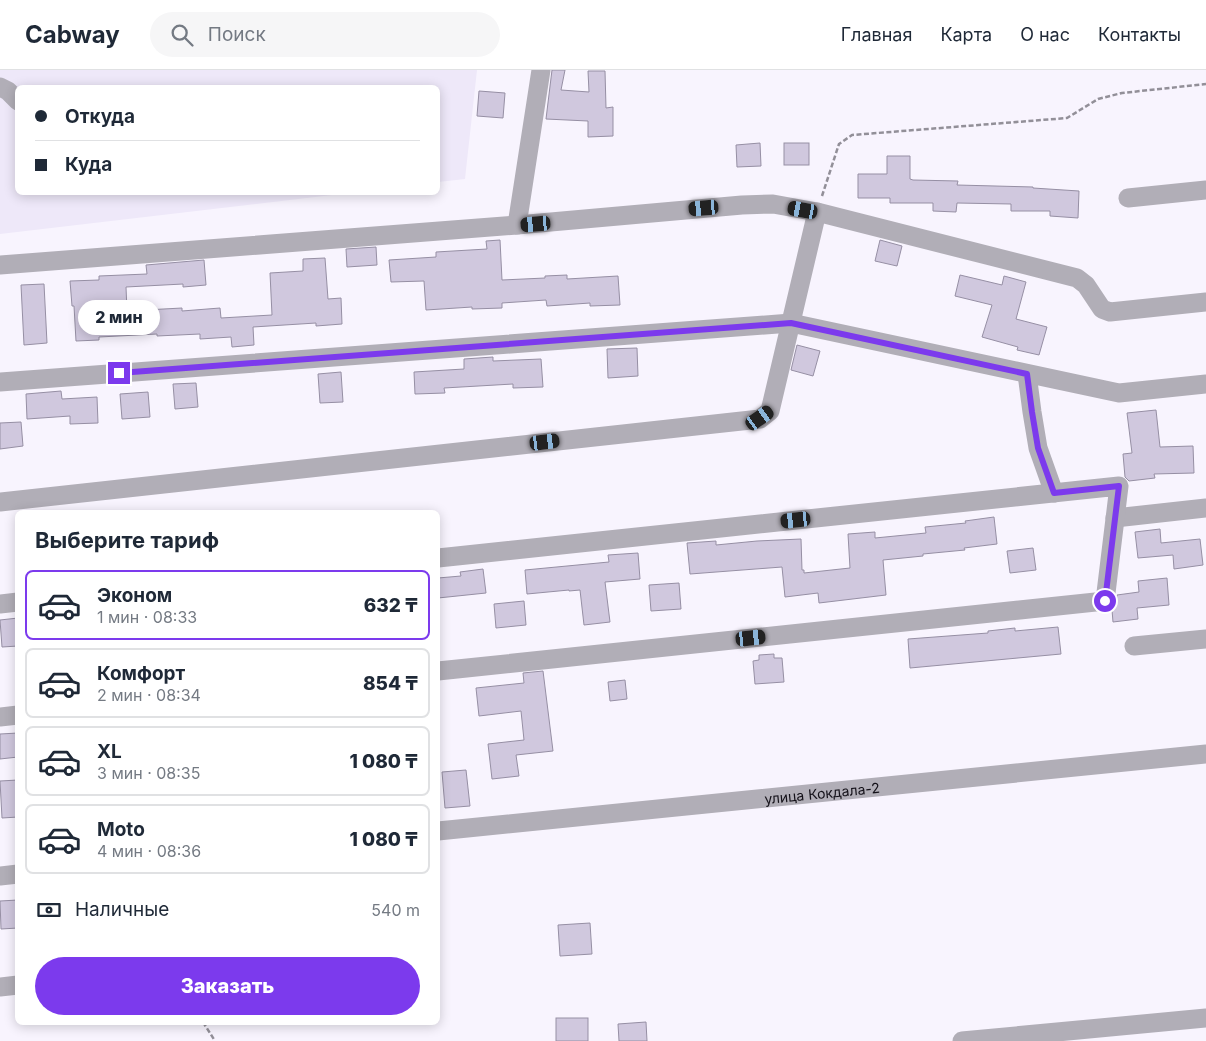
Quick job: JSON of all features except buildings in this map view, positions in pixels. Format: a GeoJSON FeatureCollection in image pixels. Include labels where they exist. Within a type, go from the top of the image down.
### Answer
{"type":"FeatureCollection","features":[{"type":"Feature","properties":{"kind":"street"},"geometry":{"type":"LineString","coordinates":[[517,226],[541,70]]}},
{"type":"Feature","properties":{"kind":"street"},"geometry":{"type":"LineString","coordinates":[[0,87],[8,91],[15,98]]}},
{"type":"Feature","properties":{"kind":"street"},"geometry":{"type":"LineString","coordinates":[[1128,198],[1206,190]]}},
{"type":"Feature","properties":{"kind":"street"},"geometry":{"type":"LineString","coordinates":[[0,265],[517,226],[742,205],[773,204],[817,212],[1077,278],[1086,285],[1102,309],[1110,312],[1206,302]]}},
{"type":"Feature","properties":{"kind":"street"},"geometry":{"type":"LineString","coordinates":[[0,502],[760,418],[770,411],[817,212]]}},
{"type":"Feature","properties":{"kind":"street"},"geometry":{"type":"LineString","coordinates":[[0,382],[791,323],[1119,393],[1206,384]]}},
{"type":"Feature","properties":{"kind":"street"},"geometry":{"type":"LineString","coordinates":[[1027,374],[1038,448],[1054,493]]}},
{"type":"Feature","properties":{"kind":"street"},"geometry":{"type":"LineString","coordinates":[[440,558],[1119,486],[1105,601],[440,671]]}},
{"type":"Feature","properties":{"kind":"street"},"geometry":{"type":"LineString","coordinates":[[1115,518],[1206,508]]}},
{"type":"Feature","properties":{"kind":"street"},"geometry":{"type":"LineString","coordinates":[[0,604],[15,602]]}},
{"type":"Feature","properties":{"kind":"street"},"geometry":{"type":"LineString","coordinates":[[1134,646],[1206,639]]}},
{"type":"Feature","properties":{"kind":"street"},"geometry":{"type":"LineString","coordinates":[[0,717],[15,715]]}},
{"type":"Feature","properties":{"kind":"street","name":"улица Кокдала-2"},"geometry":{"type":"LineString","coordinates":[[440,831],[1206,754]]}},
{"type":"Feature","properties":{"kind":"street"},"geometry":{"type":"LineString","coordinates":[[0,876],[15,874]]}},
{"type":"Feature","properties":{"kind":"street"},"geometry":{"type":"LineString","coordinates":[[0,987],[15,985]]}},
{"type":"Feature","properties":{"kind":"street"},"geometry":{"type":"LineString","coordinates":[[962,1041],[1206,1018]]}},
{"type":"Feature","properties":{"kind":"path"},"geometry":{"type":"LineString","coordinates":[[817,212],[839,144],[852,135],[1067,118],[1098,99],[1122,93],[1206,84]]}},
{"type":"Feature","properties":{"kind":"path"},"geometry":{"type":"LineString","coordinates":[[205,1025],[215,1041]]}},
{"type":"Feature","properties":{"kind":"shaded area"},"geometry":{"type":"Polygon","coordinates":[[[0,70],[477,70],[465,179],[440,182],[440,85],[15,85],[15,195],[332,195],[0,234],[0,70]]]}},
{"type":"Feature","properties":{"kind":"route"},"geometry":{"type":"LineString","coordinates":[[119,373],[791,323],[1027,374],[1038,448],[1054,493],[1119,486],[1105,601]]}}]}
